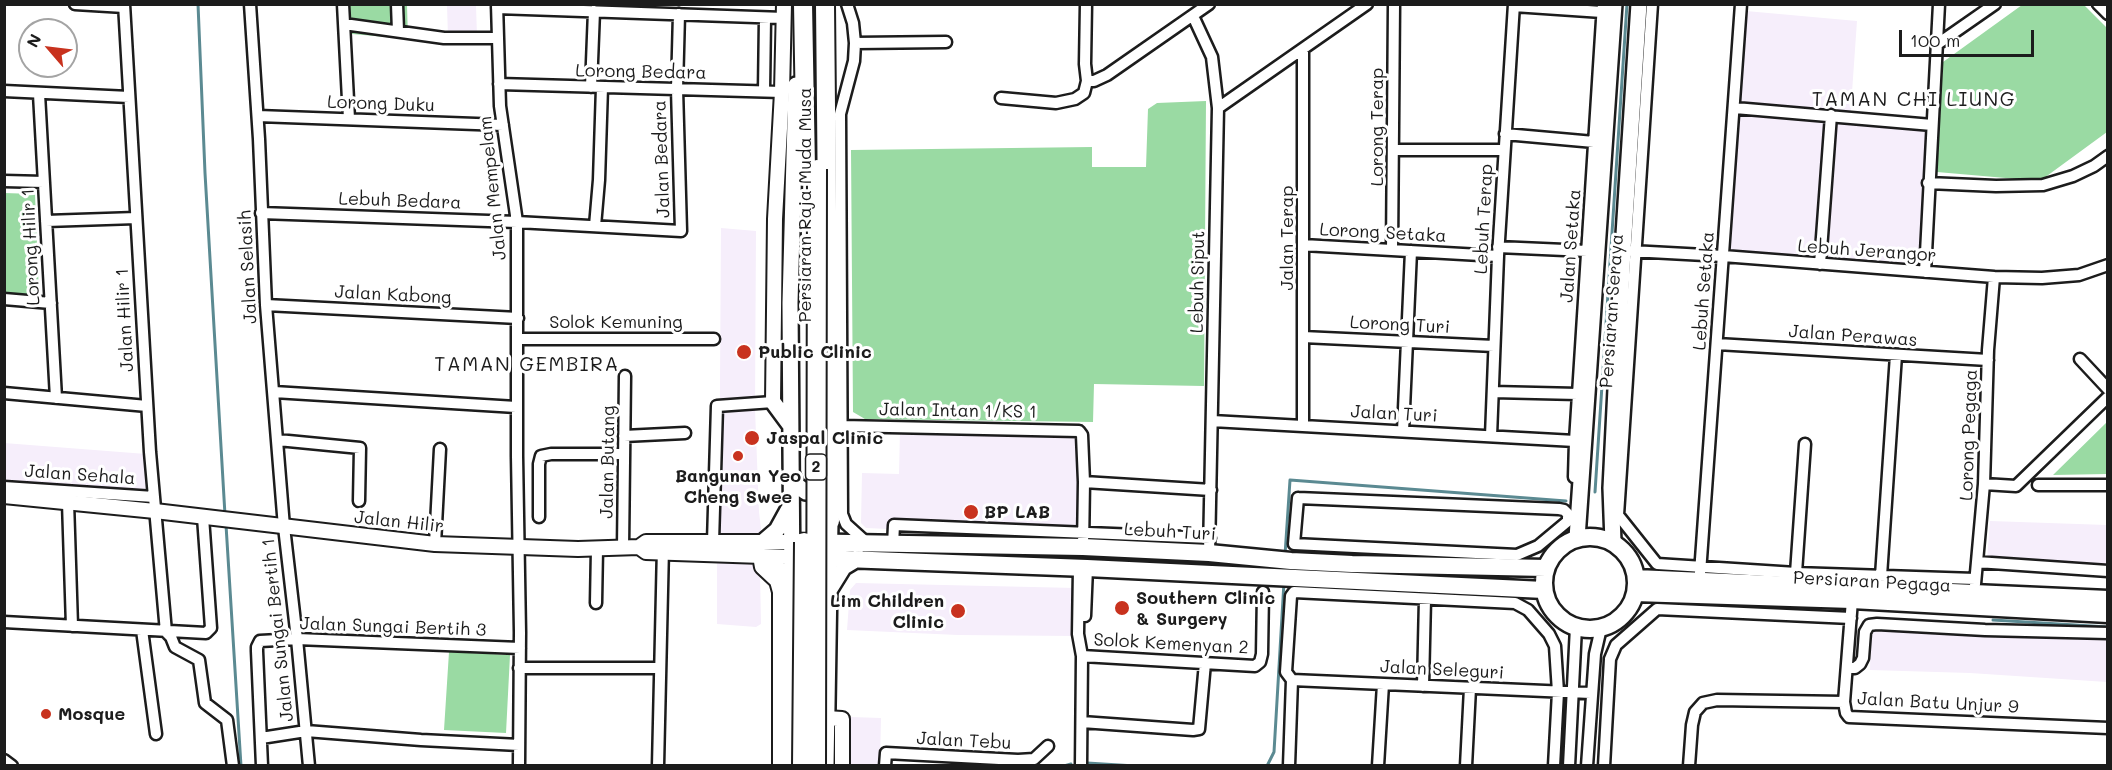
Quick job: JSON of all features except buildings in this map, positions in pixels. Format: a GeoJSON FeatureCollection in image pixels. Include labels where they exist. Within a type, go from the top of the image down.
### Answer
{"type":"FeatureCollection","features":[{"type":"Feature","properties":{"kind":"highway","name":"Persiaran Raja Muda Musa"},"geometry":{"type":"LineString","coordinates":[[802,4],[812,169],[816,765]]}},
{"type":"Feature","properties":{"kind":"highway","name":"Persiaran Raja Muda Musa"},"geometry":{"type":"LineString","coordinates":[[802,765],[812,169],[818,4]]}},
{"type":"Feature","properties":{"kind":"highway"},"geometry":{"type":"LineString","coordinates":[[825,4],[836,472],[830,521]]}},
{"type":"Feature","properties":{"kind":"main road"},"geometry":{"type":"LineString","coordinates":[[788,765],[792,591],[790,425],[782,303],[802,4]]}},
{"type":"Feature","properties":{"kind":"main road","name":"Persiaran Seraya"},"geometry":{"type":"LineString","coordinates":[[1613,542],[1611,488],[1630,251],[1639,4]]}},
{"type":"Feature","properties":{"kind":"main road","name":"Persiaran Seraya"},"geometry":{"type":"LineString","coordinates":[[1577,538],[1606,7]]}},
{"type":"Feature","properties":{"kind":"main road"},"geometry":{"type":"LineString","coordinates":[[774,402],[790,425]]}},
{"type":"Feature","properties":{"kind":"main road"},"geometry":{"type":"LineString","coordinates":[[790,467],[796,485],[806,492],[817,493],[836,472]]}},
{"type":"Feature","properties":{"kind":"main road"},"geometry":{"type":"LineString","coordinates":[[790,504],[785,518],[762,549],[784,575],[792,591]]}},
{"type":"Feature","properties":{"kind":"main road"},"geometry":{"type":"LineString","coordinates":[[830,521],[835,532],[859,549],[843,567],[830,588]]}},
{"type":"Feature","properties":{"kind":"main road"},"geometry":{"type":"LineString","coordinates":[[826,765],[830,521]]}},
{"type":"Feature","properties":{"kind":"main road"},"geometry":{"type":"LineString","coordinates":[[1589,536],[1613,542],[1632,564],[1635,585],[1630,605],[1613,623],[1601,628],[1576,627],[1564,621],[1548,603],[1544,590],[1546,568],[1553,555],[1564,544],[1577,538],[1589,536]]}},
{"type":"Feature","properties":{"kind":"main road","name":"Lebuh Turi"},"geometry":{"type":"LineString","coordinates":[[791,549],[830,550],[893,545],[1083,540],[1125,549],[1210,546],[1283,560],[1353,555],[1546,568]]}},
{"type":"Feature","properties":{"kind":"main road","name":"Lebuh Turi"},"geometry":{"type":"LineString","coordinates":[[859,549],[1286,583],[1351,581],[1544,590]]}},
{"type":"Feature","properties":{"kind":"main road"},"geometry":{"type":"LineString","coordinates":[[1083,568],[1089,558],[1099,553],[1125,549]]}},
{"type":"Feature","properties":{"kind":"main road","name":"Persiaran Pegaga"},"geometry":{"type":"LineString","coordinates":[[1635,585],[1700,573],[1974,593],[2108,599]]}},
{"type":"Feature","properties":{"kind":"main road"},"geometry":{"type":"LineString","coordinates":[[791,612],[800,589],[806,585],[812,585],[818,589],[828,612]]}},
{"type":"Feature","properties":{"kind":"main road","name":"Persiaran Pegaga"},"geometry":{"type":"LineString","coordinates":[[1635,585],[1852,600],[1974,593],[2108,614]]}},
{"type":"Feature","properties":{"kind":"street"},"geometry":{"type":"LineString","coordinates":[[75,4],[124,6]]}},
{"type":"Feature","properties":{"kind":"street","name":"Jalan Selasih"},"geometry":{"type":"LineString","coordinates":[[250,4],[258,116],[266,305],[284,527]]}},
{"type":"Feature","properties":{"kind":"street"},"geometry":{"type":"LineString","coordinates":[[343,4],[349,119]]}},
{"type":"Feature","properties":{"kind":"street"},"geometry":{"type":"LineString","coordinates":[[397,4],[398,30]]}},
{"type":"Feature","properties":{"kind":"street"},"geometry":{"type":"LineString","coordinates":[[847,4],[853,23],[855,43],[854,61],[840,114],[834,366],[842,426],[836,472],[842,514],[859,549]]}},
{"type":"Feature","properties":{"kind":"street"},"geometry":{"type":"LineString","coordinates":[[1001,98],[1056,103],[1075,99],[1084,93],[1087,81],[1086,4]]}},
{"type":"Feature","properties":{"kind":"street"},"geometry":{"type":"LineString","coordinates":[[1087,81],[1094,81],[1107,75],[1209,4]]}},
{"type":"Feature","properties":{"kind":"street"},"geometry":{"type":"LineString","coordinates":[[1218,108],[1367,4]]}},
{"type":"Feature","properties":{"kind":"street","name":"Lorong Terap"},"geometry":{"type":"LineString","coordinates":[[1392,250],[1394,4]]}},
{"type":"Feature","properties":{"kind":"street","name":"Persiaran Seraya"},"geometry":{"type":"LineString","coordinates":[[1652,4],[1630,251],[1618,515],[1657,564],[1700,573],[1881,576],[1974,593]]}},
{"type":"Feature","properties":{"kind":"street","name":"Lebuh Setaka"},"geometry":{"type":"LineString","coordinates":[[1700,573],[1741,4]]}},
{"type":"Feature","properties":{"kind":"street"},"geometry":{"type":"LineString","coordinates":[[1925,272],[1928,183],[1939,43],[1939,4]]}},
{"type":"Feature","properties":{"kind":"street"},"geometry":{"type":"LineString","coordinates":[[1939,43],[1995,4]]}},
{"type":"Feature","properties":{"kind":"street"},"geometry":{"type":"LineString","coordinates":[[2098,4],[2108,14]]}},
{"type":"Feature","properties":{"kind":"street"},"geometry":{"type":"LineString","coordinates":[[1514,5],[1606,7]]}},
{"type":"Feature","properties":{"kind":"street","name":"Lebuh Terap"},"geometry":{"type":"LineString","coordinates":[[1491,436],[1498,252],[1514,5]]}},
{"type":"Feature","properties":{"kind":"street","name":"Jalan Hilir 1"},"geometry":{"type":"LineString","coordinates":[[124,6],[154,511],[166,632]]}},
{"type":"Feature","properties":{"kind":"street"},"geometry":{"type":"LineString","coordinates":[[497,6],[594,11],[640,9],[679,14],[765,18],[784,11],[775,219],[782,303],[774,402],[717,406],[713,542]]}},
{"type":"Feature","properties":{"kind":"street","name":"Jalan Mempelam"},"geometry":{"type":"LineString","coordinates":[[497,6],[503,125],[516,222],[519,765]]}},
{"type":"Feature","properties":{"kind":"street","name":"Jalan Setaka"},"geometry":{"type":"LineString","coordinates":[[1581,486],[1575,483],[1574,478],[1575,441],[1594,142],[1606,7]]}},
{"type":"Feature","properties":{"kind":"street"},"geometry":{"type":"LineString","coordinates":[[594,11],[599,180],[595,226]]}},
{"type":"Feature","properties":{"kind":"street","name":"Jalan Bedara"},"geometry":{"type":"LineString","coordinates":[[679,14],[677,89],[681,231]]}},
{"type":"Feature","properties":{"kind":"street","name":"Lebuh Siput"},"geometry":{"type":"LineString","coordinates":[[1193,16],[1212,57],[1218,108],[1210,546]]}},
{"type":"Feature","properties":{"kind":"street"},"geometry":{"type":"LineString","coordinates":[[764,91],[765,18]]}},
{"type":"Feature","properties":{"kind":"street"},"geometry":{"type":"LineString","coordinates":[[344,24],[444,38],[498,38]]}},
{"type":"Feature","properties":{"kind":"street"},"geometry":{"type":"LineString","coordinates":[[855,43],[946,42]]}},
{"type":"Feature","properties":{"kind":"street","name":"Jalan Terap"},"geometry":{"type":"LineString","coordinates":[[1303,426],[1304,50]]}},
{"type":"Feature","properties":{"kind":"street","name":"Lorong Bedara"},"geometry":{"type":"LineString","coordinates":[[500,84],[782,92]]}},
{"type":"Feature","properties":{"kind":"street"},"geometry":{"type":"LineString","coordinates":[[4,91],[129,97]]}},
{"type":"Feature","properties":{"kind":"street","name":"Lorong Hilir 1"},"geometry":{"type":"LineString","coordinates":[[39,94],[56,398]]}},
{"type":"Feature","properties":{"kind":"street"},"geometry":{"type":"LineString","coordinates":[[1735,108],[1932,125]]}},
{"type":"Feature","properties":{"kind":"street"},"geometry":{"type":"LineString","coordinates":[[1820,264],[1831,115]]}},
{"type":"Feature","properties":{"kind":"street","name":"Lorong Duku"},"geometry":{"type":"LineString","coordinates":[[258,116],[503,125]]}},
{"type":"Feature","properties":{"kind":"street"},"geometry":{"type":"LineString","coordinates":[[1505,134],[1594,142]]}},
{"type":"Feature","properties":{"kind":"street"},"geometry":{"type":"LineString","coordinates":[[1393,150],[1504,150]]}},
{"type":"Feature","properties":{"kind":"street"},"geometry":{"type":"LineString","coordinates":[[1928,183],[1996,186],[2043,185],[2073,176],[2108,156]]}},
{"type":"Feature","properties":{"kind":"street"},"geometry":{"type":"LineString","coordinates":[[4,182],[44,182]]}},
{"type":"Feature","properties":{"kind":"street","name":"Lebuh Bedara"},"geometry":{"type":"LineString","coordinates":[[261,213],[516,222],[681,231]]}},
{"type":"Feature","properties":{"kind":"street"},"geometry":{"type":"LineString","coordinates":[[46,221],[136,218]]}},
{"type":"Feature","properties":{"kind":"street","name":"Lorong Setaka"},"geometry":{"type":"LineString","coordinates":[[1303,245],[1411,251],[1587,251]]}},
{"type":"Feature","properties":{"kind":"street"},"geometry":{"type":"LineString","coordinates":[[1403,431],[1411,251]]}},
{"type":"Feature","properties":{"kind":"street","name":"Lebuh Jerangor"},"geometry":{"type":"LineString","coordinates":[[1630,251],[1994,277],[2079,275],[2108,265]]}},
{"type":"Feature","properties":{"kind":"street","name":"Lorong Pegaga"},"geometry":{"type":"LineString","coordinates":[[1974,593],[1984,484],[1988,360],[1994,277]]}},
{"type":"Feature","properties":{"kind":"street"},"geometry":{"type":"LineString","coordinates":[[4,299],[51,303]]}},
{"type":"Feature","properties":{"kind":"street","name":"Jalan Kabong"},"geometry":{"type":"LineString","coordinates":[[266,305],[518,318]]}},
{"type":"Feature","properties":{"kind":"street","name":"Lorong Turi"},"geometry":{"type":"LineString","coordinates":[[1303,337],[1494,346]]}},
{"type":"Feature","properties":{"kind":"street","name":"Solok Kemuning"},"geometry":{"type":"LineString","coordinates":[[518,339],[714,339]]}},
{"type":"Feature","properties":{"kind":"street","name":"Jalan Perawas"},"geometry":{"type":"LineString","coordinates":[[1717,344],[1988,360]]}},
{"type":"Feature","properties":{"kind":"street"},"geometry":{"type":"LineString","coordinates":[[1881,576],[1896,355]]}},
{"type":"Feature","properties":{"kind":"street"},"geometry":{"type":"LineString","coordinates":[[2080,359],[2108,389]]}},
{"type":"Feature","properties":{"kind":"street","name":"Jalan Butang"},"geometry":{"type":"LineString","coordinates":[[623,548],[625,376]]}},
{"type":"Feature","properties":{"kind":"street"},"geometry":{"type":"LineString","coordinates":[[274,392],[516,407]]}},
{"type":"Feature","properties":{"kind":"street"},"geometry":{"type":"LineString","coordinates":[[1493,392],[1578,394]]}},
{"type":"Feature","properties":{"kind":"street"},"geometry":{"type":"LineString","coordinates":[[4,393],[147,406]]}},
{"type":"Feature","properties":{"kind":"street"},"geometry":{"type":"LineString","coordinates":[[1984,484],[2016,486],[2108,397]]}},
{"type":"Feature","properties":{"kind":"street","name":"Jalan Turi"},"geometry":{"type":"LineString","coordinates":[[1212,421],[1575,441]]}},
{"type":"Feature","properties":{"kind":"street","name":"Jalan Intan 1/KS 1"},"geometry":{"type":"LineString","coordinates":[[842,426],[1079,431],[1082,435],[1084,482]]}},
{"type":"Feature","properties":{"kind":"street"},"geometry":{"type":"LineString","coordinates":[[624,436],[685,434]]}},
{"type":"Feature","properties":{"kind":"street"},"geometry":{"type":"LineString","coordinates":[[278,440],[360,448],[359,501]]}},
{"type":"Feature","properties":{"kind":"street"},"geometry":{"type":"LineString","coordinates":[[1796,573],[1805,444]]}},
{"type":"Feature","properties":{"kind":"street"},"geometry":{"type":"LineString","coordinates":[[435,544],[440,449]]}},
{"type":"Feature","properties":{"kind":"street"},"geometry":{"type":"LineString","coordinates":[[539,517],[541,456],[545,454],[624,454]]}},
{"type":"Feature","properties":{"kind":"street"},"geometry":{"type":"LineString","coordinates":[[1210,546],[1083,540],[1084,482],[1211,490]]}},
{"type":"Feature","properties":{"kind":"street"},"geometry":{"type":"LineString","coordinates":[[2038,486],[2108,485]]}},
{"type":"Feature","properties":{"kind":"street","name":"Jalan Sehala"},"geometry":{"type":"LineString","coordinates":[[4,487],[154,496]]}},
{"type":"Feature","properties":{"kind":"street","name":"Jalan Hilir"},"geometry":{"type":"LineString","coordinates":[[4,496],[435,544],[597,549],[643,545],[646,552],[663,547],[713,542],[762,549]]}},
{"type":"Feature","properties":{"kind":"street"},"geometry":{"type":"LineString","coordinates":[[1297,499],[1559,509],[1568,514],[1568,521],[1538,546],[1517,555],[1353,555],[1294,544],[1297,499]]}},
{"type":"Feature","properties":{"kind":"street"},"geometry":{"type":"LineString","coordinates":[[68,502],[72,626]]}},
{"type":"Feature","properties":{"kind":"street"},"geometry":{"type":"LineString","coordinates":[[4,622],[206,633],[211,628],[203,517]]}},
{"type":"Feature","properties":{"kind":"street","name":"Lebuh Turi"},"geometry":{"type":"LineString","coordinates":[[893,545],[894,525],[1083,540]]}},
{"type":"Feature","properties":{"kind":"street","name":"Jalan Sungai Bertih 1"},"geometry":{"type":"LineString","coordinates":[[284,527],[309,765]]}},
{"type":"Feature","properties":{"kind":"street"},"geometry":{"type":"LineString","coordinates":[[658,765],[663,547]]}},
{"type":"Feature","properties":{"kind":"street","name":"Jalan Hilir"},"geometry":{"type":"LineString","coordinates":[[663,547],[791,549]]}},
{"type":"Feature","properties":{"kind":"street"},"geometry":{"type":"LineString","coordinates":[[596,603],[597,549]]}},
{"type":"Feature","properties":{"kind":"street"},"geometry":{"type":"LineString","coordinates":[[762,549],[762,567],[777,581],[780,592],[780,765]]}},
{"type":"Feature","properties":{"kind":"street"},"geometry":{"type":"LineString","coordinates":[[1351,581],[1353,555]]}},
{"type":"Feature","properties":{"kind":"street"},"geometry":{"type":"LineString","coordinates":[[1977,562],[2108,571]]}},
{"type":"Feature","properties":{"kind":"street"},"geometry":{"type":"LineString","coordinates":[[1082,765],[1082,656],[1078,634],[1083,568]]}},
{"type":"Feature","properties":{"kind":"street"},"geometry":{"type":"LineString","coordinates":[[1286,583],[1291,597],[1286,672],[1292,680],[1289,765]]}},
{"type":"Feature","properties":{"kind":"street","name":"Lebuh Turi"},"geometry":{"type":"LineString","coordinates":[[1286,583],[1425,599],[1515,603],[1528,610],[1549,634],[1555,646],[1558,692],[1554,765]]}},
{"type":"Feature","properties":{"kind":"street","name":"Solok Kemenyan 2"},"geometry":{"type":"LineString","coordinates":[[1082,656],[1255,666],[1260,662],[1262,654],[1263,592]]}},
{"type":"Feature","properties":{"kind":"street"},"geometry":{"type":"LineString","coordinates":[[1423,686],[1425,599]]}},
{"type":"Feature","properties":{"kind":"street","name":"Jalan Batu Unjur 9"},"geometry":{"type":"LineString","coordinates":[[1852,600],[1844,702],[1849,717],[2108,728]]}},
{"type":"Feature","properties":{"kind":"street","name":"Persiaran Pegaga"},"geometry":{"type":"LineString","coordinates":[[1604,765],[1610,659],[1616,645],[1657,609],[1851,618]]}},
{"type":"Feature","properties":{"kind":"street"},"geometry":{"type":"LineString","coordinates":[[1847,668],[1856,668],[1860,664],[1863,658],[1865,632],[1869,625],[2108,633]]}},
{"type":"Feature","properties":{"kind":"street"},"geometry":{"type":"LineString","coordinates":[[1569,765],[1576,627]]}},
{"type":"Feature","properties":{"kind":"street"},"geometry":{"type":"LineString","coordinates":[[1587,765],[1591,693],[1595,654],[1601,628]]}},
{"type":"Feature","properties":{"kind":"street"},"geometry":{"type":"LineString","coordinates":[[142,630],[156,734]]}},
{"type":"Feature","properties":{"kind":"street"},"geometry":{"type":"LineString","coordinates":[[166,632],[175,647],[200,660],[205,703],[227,720],[233,765]]}},
{"type":"Feature","properties":{"kind":"street","name":"Jalan Sungai Bertih 3"},"geometry":{"type":"LineString","coordinates":[[261,738],[257,647],[260,641],[297,639],[520,648]]}},
{"type":"Feature","properties":{"kind":"street"},"geometry":{"type":"LineString","coordinates":[[1082,722],[1199,729],[1205,663]]}},
{"type":"Feature","properties":{"kind":"street"},"geometry":{"type":"LineString","coordinates":[[519,668],[659,668]]}},
{"type":"Feature","properties":{"kind":"street","name":"Jalan Seleguri"},"geometry":{"type":"LineString","coordinates":[[1292,680],[1591,693]]}},
{"type":"Feature","properties":{"kind":"street"},"geometry":{"type":"LineString","coordinates":[[1378,765],[1383,684]]}},
{"type":"Feature","properties":{"kind":"street"},"geometry":{"type":"LineString","coordinates":[[1466,765],[1470,688]]}},
{"type":"Feature","properties":{"kind":"street"},"geometry":{"type":"LineString","coordinates":[[1689,765],[1692,725],[1695,712],[1703,703],[1717,700],[1844,702]]}},
{"type":"Feature","properties":{"kind":"street"},"geometry":{"type":"LineString","coordinates":[[826,718],[842,719],[842,765]]}},
{"type":"Feature","properties":{"kind":"street"},"geometry":{"type":"LineString","coordinates":[[262,765],[261,738],[306,731],[519,745]]}},
{"type":"Feature","properties":{"kind":"street","name":"Jalan Tebu"},"geometry":{"type":"LineString","coordinates":[[885,765],[886,753],[1018,760],[1034,759],[1048,746]]}},
{"type":"Feature","properties":{"kind":"street"},"geometry":{"type":"LineString","coordinates":[[4,760],[12,765]]}},
{"type":"Feature","properties":{"kind":"shaded area"},"geometry":{"type":"Polygon","coordinates":[[[447,5],[476,5],[477,36],[448,37],[447,5]]]}},
{"type":"Feature","properties":{"kind":"shaded area"},"geometry":{"type":"Polygon","coordinates":[[[1746,11],[1857,21],[1850,121],[1929,128],[1921,268],[1726,254],[1746,11]]]}},
{"type":"Feature","properties":{"kind":"shaded area"},"geometry":{"type":"Polygon","coordinates":[[[721,228],[756,231],[755,409],[762,537],[719,537],[721,228]]]}},
{"type":"Feature","properties":{"kind":"shaded area"},"geometry":{"type":"Polygon","coordinates":[[[900,431],[1075,433],[1079,437],[1080,528],[888,521],[888,529],[866,528],[861,523],[862,473],[899,474],[900,431]]]}},
{"type":"Feature","properties":{"kind":"shaded area"},"geometry":{"type":"Polygon","coordinates":[[[4,443],[146,454],[150,493],[5,483],[4,443]]]}},
{"type":"Feature","properties":{"kind":"shaded area"},"geometry":{"type":"Polygon","coordinates":[[[1990,521],[2107,525],[2107,568],[1987,559],[1990,521]]]}},
{"type":"Feature","properties":{"kind":"shaded area"},"geometry":{"type":"Polygon","coordinates":[[[717,560],[756,561],[760,573],[761,624],[756,627],[717,624],[717,560]]]}},
{"type":"Feature","properties":{"kind":"shaded area"},"geometry":{"type":"Polygon","coordinates":[[[856,583],[1076,588],[1075,636],[958,635],[847,630],[850,590],[856,583]]]}},
{"type":"Feature","properties":{"kind":"shaded area"},"geometry":{"type":"Polygon","coordinates":[[[1871,628],[2107,638],[2107,682],[1970,673],[1870,670],[1871,628]]]}},
{"type":"Feature","properties":{"kind":"shaded area"},"geometry":{"type":"Polygon","coordinates":[[[851,717],[881,718],[880,765],[851,765],[851,717]]]}},
{"type":"Feature","properties":{"kind":"green space"},"geometry":{"type":"Polygon","coordinates":[[[339,5],[407,5],[408,39],[341,33],[339,5]]]}},
{"type":"Feature","properties":{"kind":"green space"},"geometry":{"type":"Polygon","coordinates":[[[2022,5],[2084,5],[2107,28],[2107,132],[2040,181],[1937,172],[1943,62],[2022,5]]]}},
{"type":"Feature","properties":{"kind":"green space"},"geometry":{"type":"Polygon","coordinates":[[[1206,101],[1204,386],[1094,384],[1093,422],[865,419],[853,412],[851,150],[1092,147],[1092,167],[1146,167],[1148,109],[1157,103],[1206,101]]]}},
{"type":"Feature","properties":{"kind":"green space"},"geometry":{"type":"Polygon","coordinates":[[[4,193],[35,194],[39,295],[5,293],[4,193]]]}},
{"type":"Feature","properties":{"kind":"green space"},"geometry":{"type":"Polygon","coordinates":[[[2107,422],[2107,474],[2053,475],[2107,422]]]}},
{"type":"Feature","properties":{"kind":"green space"},"geometry":{"type":"Polygon","coordinates":[[[449,652],[510,655],[506,733],[444,730],[449,652]]]}},
{"type":"Feature","properties":{"kind":"waterway"},"geometry":{"type":"LineString","coordinates":[[198,4],[205,173],[225,515]]}},
{"type":"Feature","properties":{"kind":"waterway"},"geometry":{"type":"LineString","coordinates":[[1595,492],[1627,4]]}},
{"type":"Feature","properties":{"kind":"waterway"},"geometry":{"type":"LineString","coordinates":[[1285,555],[1290,480],[1566,501]]}},
{"type":"Feature","properties":{"kind":"waterway"},"geometry":{"type":"LineString","coordinates":[[226,525],[241,766]]}},
{"type":"Feature","properties":{"kind":"waterway"},"geometry":{"type":"LineString","coordinates":[[1267,766],[1274,752],[1284,582]]}},
{"type":"Feature","properties":{"kind":"waterway"},"geometry":{"type":"LineString","coordinates":[[1993,620],[2108,627]]}},
{"type":"Feature","properties":{"kind":"waterway"},"geometry":{"type":"LineString","coordinates":[[1087,763],[1135,766]]}},
{"type":"Feature","properties":{"kind":"waterway"},"geometry":{"type":"LineString","coordinates":[[1064,766],[1071,764]]}},
{"type":"Feature","properties":{"kind":"place","name":"Public Clinic"},"geometry":{"type":"Point","coordinates":[744,352]}},
{"type":"Feature","properties":{"kind":"place","name":"Jaspal Clinic"},"geometry":{"type":"Point","coordinates":[752,438]}},
{"type":"Feature","properties":{"kind":"place","name":"Bangunan Yeo Cheng Swee"},"geometry":{"type":"Point","coordinates":[738,456]}},
{"type":"Feature","properties":{"kind":"place","name":"BP LAB"},"geometry":{"type":"Point","coordinates":[971,512]}},
{"type":"Feature","properties":{"kind":"place","name":"Southern Clinic & Surgery"},"geometry":{"type":"Point","coordinates":[1122,608]}},
{"type":"Feature","properties":{"kind":"place","name":"Lim Children Clinic"},"geometry":{"type":"Point","coordinates":[958,611]}},
{"type":"Feature","properties":{"kind":"place","name":"Mosque"},"geometry":{"type":"Point","coordinates":[46,714]}},
{"type":"Feature","properties":{"kind":"district","name":"TAMAN CHI LIUNG"},"geometry":{"type":"Point","coordinates":[1914,100]}},
{"type":"Feature","properties":{"kind":"district","name":"TAMAN GEMBIRA"},"geometry":{"type":"Point","coordinates":[527,365]}}]}
